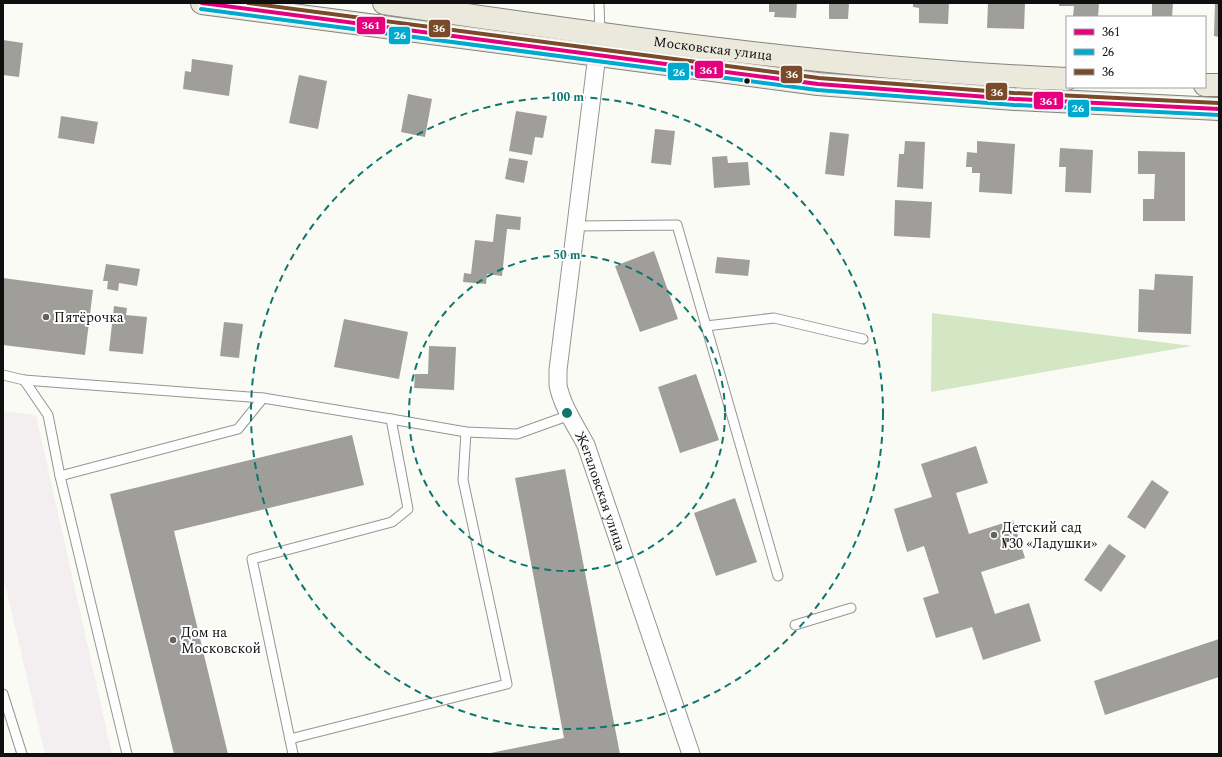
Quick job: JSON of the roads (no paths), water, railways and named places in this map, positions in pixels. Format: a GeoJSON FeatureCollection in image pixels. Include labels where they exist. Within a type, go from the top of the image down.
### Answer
{"type":"FeatureCollection","features":[{"type":"Feature","properties":{"kind":"main road","name":"Московская улица"},"geometry":{"type":"LineString","coordinates":[[202,3],[818,84],[1014,99],[1219,109]]}},
{"type":"Feature","properties":{"kind":"main road","name":"Московская улица"},"geometry":{"type":"LineString","coordinates":[[384,3],[785,57],[1066,79]]}},
{"type":"Feature","properties":{"kind":"main road"},"geometry":{"type":"LineString","coordinates":[[1206,85],[1219,85]]}},
{"type":"Feature","properties":{"kind":"street","name":"Жегаловская улица"},"geometry":{"type":"LineString","coordinates":[[598,55],[575,226],[558,370],[558,385],[561,397],[586,445],[691,754]]}},
{"type":"Feature","properties":{"kind":"lane"},"geometry":{"type":"LineString","coordinates":[[599,3],[600,33]]}},
{"type":"Feature","properties":{"kind":"lane"},"geometry":{"type":"LineString","coordinates":[[575,226],[677,225],[778,576]]}},
{"type":"Feature","properties":{"kind":"lane"},"geometry":{"type":"LineString","coordinates":[[706,326],[774,318],[863,339]]}},
{"type":"Feature","properties":{"kind":"lane"},"geometry":{"type":"LineString","coordinates":[[3,375],[24,380],[263,398],[466,432],[517,434],[570,415]]}},
{"type":"Feature","properties":{"kind":"lane"},"geometry":{"type":"LineString","coordinates":[[24,380],[48,415],[60,476],[127,754]]}},
{"type":"Feature","properties":{"kind":"lane"},"geometry":{"type":"LineString","coordinates":[[60,476],[238,429],[263,398]]}},
{"type":"Feature","properties":{"kind":"lane"},"geometry":{"type":"LineString","coordinates":[[293,754],[252,559],[392,522],[408,509],[391,419]]}},
{"type":"Feature","properties":{"kind":"lane"},"geometry":{"type":"LineString","coordinates":[[290,739],[507,684],[463,480],[466,432]]}},
{"type":"Feature","properties":{"kind":"lane"},"geometry":{"type":"LineString","coordinates":[[795,625],[851,608]]}},
{"type":"Feature","properties":{"kind":"lane"},"geometry":{"type":"LineString","coordinates":[[3,694],[22,754]]}},
{"type":"Feature","properties":{"kind":"place","name":"Пятёрочка"},"geometry":{"type":"Point","coordinates":[46,317]}},
{"type":"Feature","properties":{"kind":"place","name":"Детский сад №30 «Ладушки»"},"geometry":{"type":"Point","coordinates":[994,535]}},
{"type":"Feature","properties":{"kind":"place","name":"Дом на Московской"},"geometry":{"type":"Point","coordinates":[173,640]}}]}
